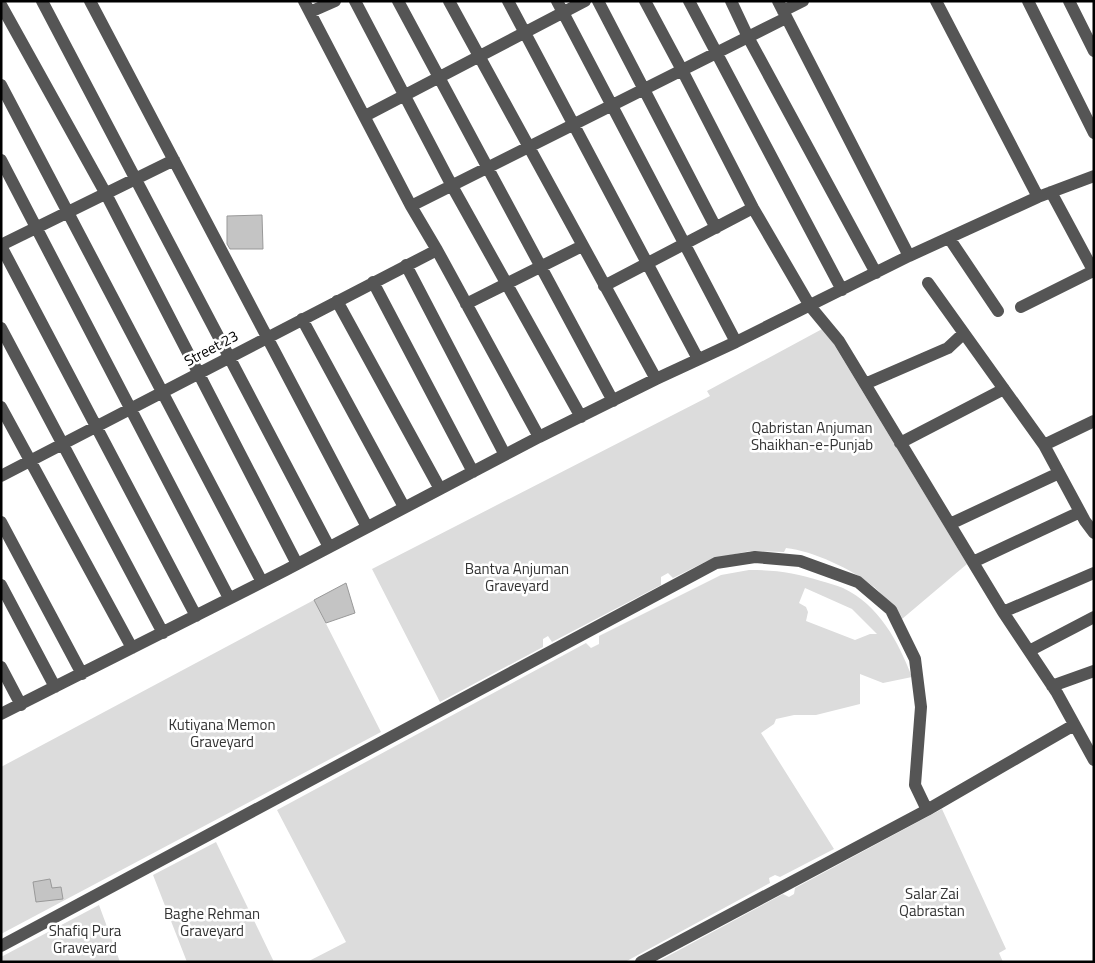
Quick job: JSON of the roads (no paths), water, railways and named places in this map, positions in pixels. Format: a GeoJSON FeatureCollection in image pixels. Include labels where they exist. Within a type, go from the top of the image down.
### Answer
{"type":"FeatureCollection","features":[{"type":"Feature","properties":{"kind":"street"},"geometry":{"type":"LineString","coordinates":[[42,1],[329,547]]}},
{"type":"Feature","properties":{"kind":"street"},"geometry":{"type":"LineString","coordinates":[[90,1],[367,527]]}},
{"type":"Feature","properties":{"kind":"street"},"geometry":{"type":"LineString","coordinates":[[335,1],[307,7],[411,206],[539,437]]}},
{"type":"Feature","properties":{"kind":"street"},"geometry":{"type":"LineString","coordinates":[[355,1],[452,186],[581,417]]}},
{"type":"Feature","properties":{"kind":"street"},"geometry":{"type":"LineString","coordinates":[[398,1],[613,401]]}},
{"type":"Feature","properties":{"kind":"street"},"geometry":{"type":"LineString","coordinates":[[449,1],[656,379]]}},
{"type":"Feature","properties":{"kind":"street"},"geometry":{"type":"LineString","coordinates":[[508,1],[698,359]]}},
{"type":"Feature","properties":{"kind":"street"},"geometry":{"type":"LineString","coordinates":[[556,1],[736,342]]}},
{"type":"Feature","properties":{"kind":"street"},"geometry":{"type":"LineString","coordinates":[[365,116],[585,1]]}},
{"type":"Feature","properties":{"kind":"street"},"geometry":{"type":"LineString","coordinates":[[598,1],[716,228]]}},
{"type":"Feature","properties":{"kind":"street"},"geometry":{"type":"LineString","coordinates":[[645,1],[753,208],[810,306],[839,341],[1003,612],[1052,686],[1093,756]]}},
{"type":"Feature","properties":{"kind":"street"},"geometry":{"type":"LineString","coordinates":[[689,1],[842,290]]}},
{"type":"Feature","properties":{"kind":"street"},"geometry":{"type":"LineString","coordinates":[[731,1],[748,37],[876,273]]}},
{"type":"Feature","properties":{"kind":"street"},"geometry":{"type":"LineString","coordinates":[[411,206],[748,37],[782,10],[803,1]]}},
{"type":"Feature","properties":{"kind":"street"},"geometry":{"type":"LineString","coordinates":[[936,1],[1038,196]]}},
{"type":"Feature","properties":{"kind":"street"},"geometry":{"type":"LineString","coordinates":[[1028,1],[1094,133]]}},
{"type":"Feature","properties":{"kind":"street"},"geometry":{"type":"LineString","coordinates":[[1069,1],[1094,51]]}},
{"type":"Feature","properties":{"kind":"street"},"geometry":{"type":"LineString","coordinates":[[1,5],[106,194],[297,564]]}},
{"type":"Feature","properties":{"kind":"street"},"geometry":{"type":"LineString","coordinates":[[782,10],[909,256]]}},
{"type":"Feature","properties":{"kind":"street"},"geometry":{"type":"LineString","coordinates":[[1,85],[262,582]]}},
{"type":"Feature","properties":{"kind":"street"},"geometry":{"type":"LineString","coordinates":[[1,160],[230,598]]}},
{"type":"Feature","properties":{"kind":"street"},"geometry":{"type":"LineString","coordinates":[[174,160],[1,245],[196,616]]}},
{"type":"Feature","properties":{"kind":"street"},"geometry":{"type":"LineString","coordinates":[[1,714],[163,633],[539,437],[656,379],[736,342],[909,256],[1038,196],[1094,176]]}},
{"type":"Feature","properties":{"kind":"street"},"geometry":{"type":"LineString","coordinates":[[1021,307],[1094,271],[1051,192]]}},
{"type":"Feature","properties":{"kind":"street"},"geometry":{"type":"LineString","coordinates":[[604,286],[753,208]]}},
{"type":"Feature","properties":{"kind":"street"},"geometry":{"type":"LineString","coordinates":[[949,238],[998,311]]}},
{"type":"Feature","properties":{"kind":"street"},"geometry":{"type":"LineString","coordinates":[[466,304],[582,246]]}},
{"type":"Feature","properties":{"kind":"street","name":"Street 23"},"geometry":{"type":"LineString","coordinates":[[1,476],[437,250]]}},
{"type":"Feature","properties":{"kind":"street"},"geometry":{"type":"LineString","coordinates":[[406,265],[505,455]]}},
{"type":"Feature","properties":{"kind":"street"},"geometry":{"type":"LineString","coordinates":[[373,282],[473,472]]}},
{"type":"Feature","properties":{"kind":"street"},"geometry":{"type":"LineString","coordinates":[[928,283],[1044,444],[1080,512],[1094,533]]}},
{"type":"Feature","properties":{"kind":"street"},"geometry":{"type":"LineString","coordinates":[[337,301],[440,489]]}},
{"type":"Feature","properties":{"kind":"street"},"geometry":{"type":"LineString","coordinates":[[302,319],[404,508]]}},
{"type":"Feature","properties":{"kind":"street"},"geometry":{"type":"LineString","coordinates":[[1,328],[163,633]]}},
{"type":"Feature","properties":{"kind":"street"},"geometry":{"type":"LineString","coordinates":[[865,384],[948,348],[964,333]]}},
{"type":"Feature","properties":{"kind":"street"},"geometry":{"type":"LineString","coordinates":[[900,443],[1004,389]]}},
{"type":"Feature","properties":{"kind":"street"},"geometry":{"type":"LineString","coordinates":[[1,407],[132,648]]}},
{"type":"Feature","properties":{"kind":"street"},"geometry":{"type":"LineString","coordinates":[[1044,444],[1094,421]]}},
{"type":"Feature","properties":{"kind":"street"},"geometry":{"type":"LineString","coordinates":[[950,524],[1059,473]]}},
{"type":"Feature","properties":{"kind":"street"},"geometry":{"type":"LineString","coordinates":[[973,562],[1080,512]]}},
{"type":"Feature","properties":{"kind":"street"},"geometry":{"type":"LineString","coordinates":[[2,527],[82,674]]}},
{"type":"Feature","properties":{"kind":"street"},"geometry":{"type":"LineString","coordinates":[[1,946],[716,563],[755,557],[800,562],[858,582],[891,610],[915,659],[922,707],[915,785],[927,810]]}},
{"type":"Feature","properties":{"kind":"street"},"geometry":{"type":"LineString","coordinates":[[1003,612],[1094,573]]}},
{"type":"Feature","properties":{"kind":"street"},"geometry":{"type":"LineString","coordinates":[[1,585],[55,687]]}},
{"type":"Feature","properties":{"kind":"street"},"geometry":{"type":"LineString","coordinates":[[1029,651],[1094,617]]}},
{"type":"Feature","properties":{"kind":"street"},"geometry":{"type":"LineString","coordinates":[[1,667],[21,704]]}},
{"type":"Feature","properties":{"kind":"street"},"geometry":{"type":"LineString","coordinates":[[1052,686],[1094,671]]}},
{"type":"Feature","properties":{"kind":"street"},"geometry":{"type":"LineString","coordinates":[[641,962],[927,810],[1074,725]]}},
{"type":"Feature","properties":{"kind":"park label","name":"Qabristan Anjuman Shaikhan-e-Punjab"},"geometry":{"type":"Point","coordinates":[812,436]}},
{"type":"Feature","properties":{"kind":"park label","name":"Bantva Anjuman Graveyard"},"geometry":{"type":"Point","coordinates":[517,576]}},
{"type":"Feature","properties":{"kind":"park label","name":"Kutiyana Memon Graveyard"},"geometry":{"type":"Point","coordinates":[222,732]}},
{"type":"Feature","properties":{"kind":"park label","name":"Salar Zai Qabrastan"},"geometry":{"type":"Point","coordinates":[932,902]}},
{"type":"Feature","properties":{"kind":"park label","name":"Baghe Rehman Graveyard"},"geometry":{"type":"Point","coordinates":[212,922]}},
{"type":"Feature","properties":{"kind":"park label","name":"Shafiq Pura Graveyard"},"geometry":{"type":"Point","coordinates":[85,938]}}]}
